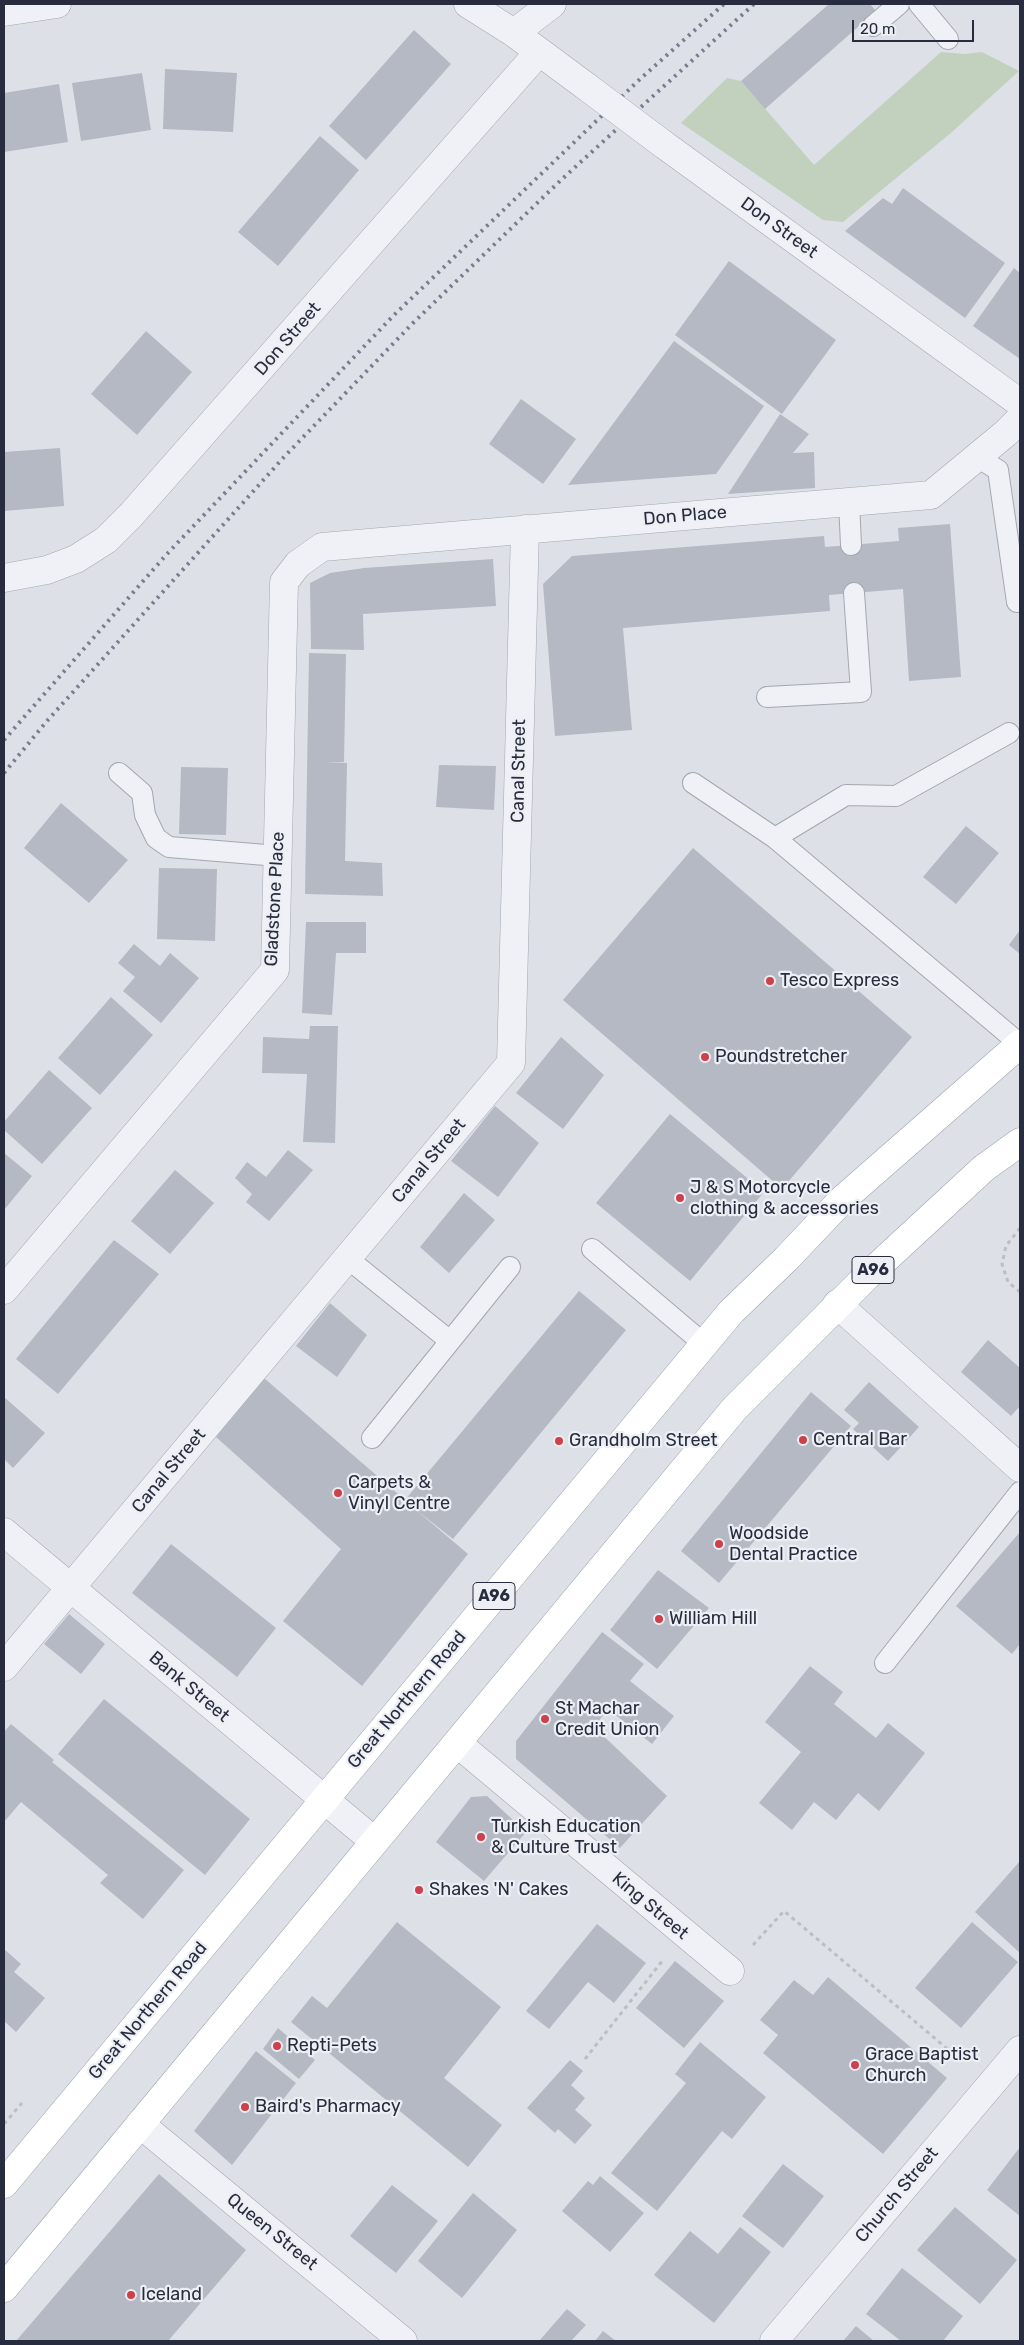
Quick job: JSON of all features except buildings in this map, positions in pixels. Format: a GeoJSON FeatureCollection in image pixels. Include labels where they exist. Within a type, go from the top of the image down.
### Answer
{"type":"FeatureCollection","features":[{"type":"Feature","properties":{"kind":"main road","name":"Great Northern Road"},"geometry":{"type":"LineString","coordinates":[[4,2184],[731,1312],[786,1260],[843,1200],[1020,1044]]}},
{"type":"Feature","properties":{"kind":"main road","name":"A96"},"geometry":{"type":"LineString","coordinates":[[4,2288],[735,1408],[837,1304],[984,1168],[1020,1142]]}},
{"type":"Feature","properties":{"kind":"street"},"geometry":{"type":"LineString","coordinates":[[4,12],[57,4]]}},
{"type":"Feature","properties":{"kind":"street","name":"Don Street"},"geometry":{"type":"LineString","coordinates":[[468,4],[514,33],[663,144],[1020,403]]}},
{"type":"Feature","properties":{"kind":"street"},"geometry":{"type":"LineString","coordinates":[[514,33],[552,4]]}},
{"type":"Feature","properties":{"kind":"street","name":"Don Street"},"geometry":{"type":"LineString","coordinates":[[4,578],[47,570],[76,559],[106,540],[131,515],[539,52]]}},
{"type":"Feature","properties":{"kind":"street","name":"Don Place"},"geometry":{"type":"LineString","coordinates":[[322,547],[931,495],[1020,419]]}},
{"type":"Feature","properties":{"kind":"street","name":"Canal Street"},"geometry":{"type":"LineString","coordinates":[[4,1668],[511,1063],[524,529]]}},
{"type":"Feature","properties":{"kind":"street","name":"Gladstone Place"},"geometry":{"type":"LineString","coordinates":[[4,1290],[275,970],[284,582],[298,564],[322,547]]}},
{"type":"Feature","properties":{"kind":"street"},"geometry":{"type":"LineString","coordinates":[[837,1304],[1020,1468]]}},
{"type":"Feature","properties":{"kind":"street","name":"Bank Street"},"geometry":{"type":"LineString","coordinates":[[4,1532],[374,1841]]}},
{"type":"Feature","properties":{"kind":"street","name":"King Street"},"geometry":{"type":"LineString","coordinates":[[457,1743],[730,1972]]}},
{"type":"Feature","properties":{"kind":"street","name":"Church Street"},"geometry":{"type":"LineString","coordinates":[[774,2341],[1020,2050]]}},
{"type":"Feature","properties":{"kind":"street","name":"Queen Street"},"geometry":{"type":"LineString","coordinates":[[140,2124],[403,2341]]}},
{"type":"Feature","properties":{"kind":"lane"},"geometry":{"type":"LineString","coordinates":[[873,26],[899,4]]}},
{"type":"Feature","properties":{"kind":"lane"},"geometry":{"type":"LineString","coordinates":[[919,4],[948,39]]}},
{"type":"Feature","properties":{"kind":"lane"},"geometry":{"type":"LineString","coordinates":[[977,457],[998,470],[1017,602]]}},
{"type":"Feature","properties":{"kind":"lane"},"geometry":{"type":"LineString","coordinates":[[849,502],[851,545]]}},
{"type":"Feature","properties":{"kind":"lane"},"geometry":{"type":"LineString","coordinates":[[767,698],[861,692],[854,593]]}},
{"type":"Feature","properties":{"kind":"lane"},"geometry":{"type":"LineString","coordinates":[[775,838],[846,795],[896,796],[1009,733]]}},
{"type":"Feature","properties":{"kind":"lane"},"geometry":{"type":"LineString","coordinates":[[119,773],[142,793],[145,815],[156,838],[169,847],[278,856]]}},
{"type":"Feature","properties":{"kind":"lane"},"geometry":{"type":"LineString","coordinates":[[693,783],[775,838],[1020,1044]]}},
{"type":"Feature","properties":{"kind":"lane"},"geometry":{"type":"LineString","coordinates":[[592,1249],[704,1344]]}},
{"type":"Feature","properties":{"kind":"lane"},"geometry":{"type":"LineString","coordinates":[[347,1258],[450,1341]]}},
{"type":"Feature","properties":{"kind":"lane"},"geometry":{"type":"LineString","coordinates":[[372,1438],[510,1267]]}},
{"type":"Feature","properties":{"kind":"lane"},"geometry":{"type":"LineString","coordinates":[[885,1663],[1020,1492]]}},
{"type":"Feature","properties":{"kind":"path"},"geometry":{"type":"LineString","coordinates":[[1020,1228],[1006,1246],[1002,1264],[1008,1282],[1020,1292]]}},
{"type":"Feature","properties":{"kind":"path"},"geometry":{"type":"LineString","coordinates":[[730,1972],[784,1910],[957,2058]]}},
{"type":"Feature","properties":{"kind":"path"},"geometry":{"type":"LineString","coordinates":[[586,2059],[684,1934]]}},
{"type":"Feature","properties":{"kind":"green space"},"geometry":{"type":"Polygon","coordinates":[[[941,52],[964,54],[982,52],[1019,71],[952,132],[843,222],[823,220],[681,123],[727,78],[741,81],[814,165],[941,52]]]}},
{"type":"Feature","properties":{"kind":"railway"},"geometry":{"type":"LineString","coordinates":[[4,740],[166,555],[393,316],[638,81],[724,4]]}},
{"type":"Feature","properties":{"kind":"railway"},"geometry":{"type":"LineString","coordinates":[[4,773],[47,721],[284,457],[413,323],[561,180],[754,4]]}},
{"type":"Feature","properties":{"kind":"place","name":"Tesco Express"},"geometry":{"type":"Point","coordinates":[770,981]}},
{"type":"Feature","properties":{"kind":"place","name":"Poundstretcher"},"geometry":{"type":"Point","coordinates":[705,1057]}},
{"type":"Feature","properties":{"kind":"place","name":"J & S Motorcycle clothing & accessories"},"geometry":{"type":"Point","coordinates":[680,1198]}},
{"type":"Feature","properties":{"kind":"place","name":"Central Bar"},"geometry":{"type":"Point","coordinates":[803,1440]}},
{"type":"Feature","properties":{"kind":"place","name":"Grandholm Street"},"geometry":{"type":"Point","coordinates":[559,1441]}},
{"type":"Feature","properties":{"kind":"place","name":"Carpets & Vinyl Centre"},"geometry":{"type":"Point","coordinates":[338,1493]}},
{"type":"Feature","properties":{"kind":"place","name":"Woodside Dental Practice"},"geometry":{"type":"Point","coordinates":[719,1544]}},
{"type":"Feature","properties":{"kind":"place","name":"William Hill"},"geometry":{"type":"Point","coordinates":[659,1619]}},
{"type":"Feature","properties":{"kind":"place","name":"St Machar Credit Union"},"geometry":{"type":"Point","coordinates":[545,1719]}},
{"type":"Feature","properties":{"kind":"place","name":"Turkish Education & Culture Trust"},"geometry":{"type":"Point","coordinates":[481,1837]}},
{"type":"Feature","properties":{"kind":"place","name":"Shakes 'N' Cakes"},"geometry":{"type":"Point","coordinates":[419,1890]}},
{"type":"Feature","properties":{"kind":"place","name":"Repti-Pets"},"geometry":{"type":"Point","coordinates":[277,2046]}},
{"type":"Feature","properties":{"kind":"place","name":"Grace Baptist Church"},"geometry":{"type":"Point","coordinates":[855,2065]}},
{"type":"Feature","properties":{"kind":"place","name":"Baird's Pharmacy"},"geometry":{"type":"Point","coordinates":[245,2107]}},
{"type":"Feature","properties":{"kind":"place","name":"Iceland"},"geometry":{"type":"Point","coordinates":[131,2295]}}]}
